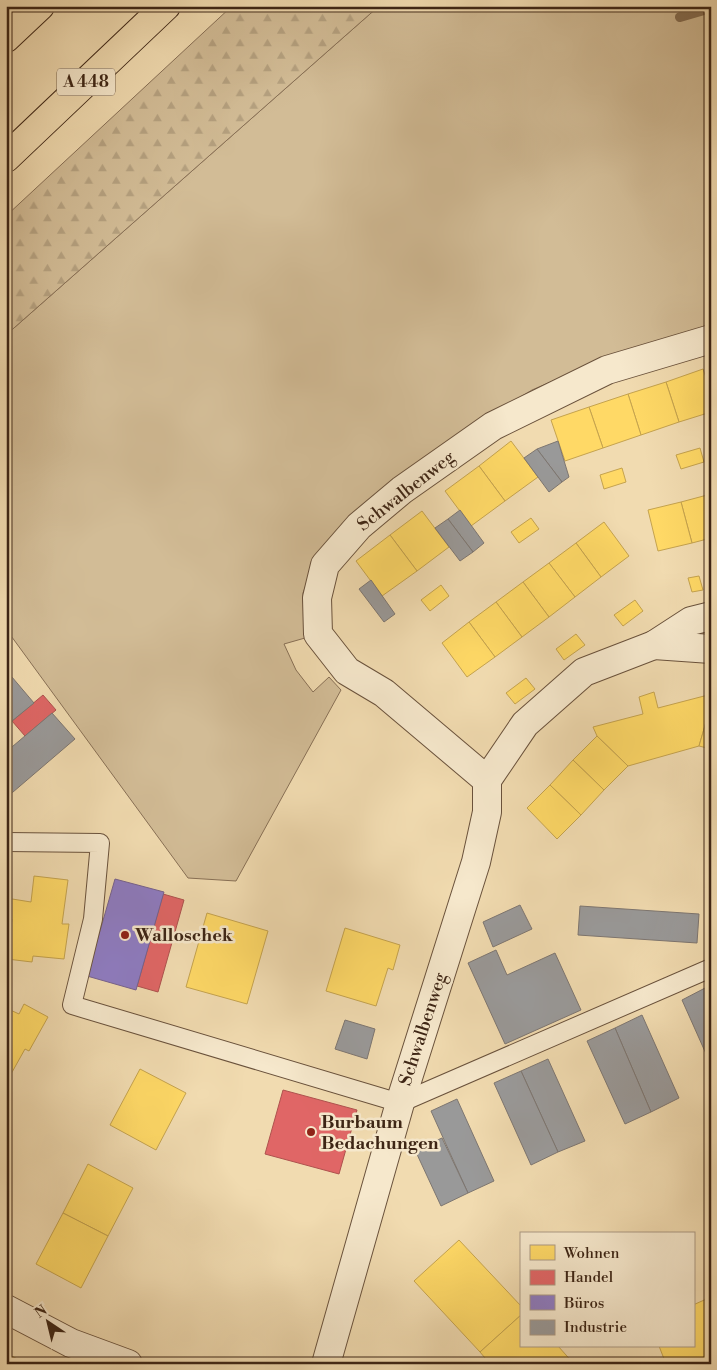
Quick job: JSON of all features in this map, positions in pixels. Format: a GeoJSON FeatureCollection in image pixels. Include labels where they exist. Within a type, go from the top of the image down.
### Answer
{"type":"FeatureCollection","features":[{"type":"Feature","properties":{"kind":"highway"},"geometry":{"type":"LineString","coordinates":[[6,38],[40,6]]}},
{"type":"Feature","properties":{"kind":"highway","name":"A 448"},"geometry":{"type":"LineString","coordinates":[[6,158],[166,6]]}},
{"type":"Feature","properties":{"kind":"street","name":"Schwalbenweg"},"geometry":{"type":"LineString","coordinates":[[326,1364],[400,1104],[476,862],[487,812],[487,780],[384,693],[347,671],[318,634],[317,598],[325,565],[359,526],[402,490],[493,426],[607,370],[711,339]]}},
{"type":"Feature","properties":{"kind":"street"},"geometry":{"type":"LineString","coordinates":[[487,780],[525,724],[584,672],[654,645],[691,621],[711,616]]}},
{"type":"Feature","properties":{"kind":"street"},"geometry":{"type":"LineString","coordinates":[[654,645],[711,649]]}},
{"type":"Feature","properties":{"kind":"street"},"geometry":{"type":"LineString","coordinates":[[6,1309],[72,1343],[128,1364]]}},
{"type":"Feature","properties":{"kind":"lane"},"geometry":{"type":"LineString","coordinates":[[6,842],[100,843],[93,919],[72,1005],[400,1104],[711,968]]}},
{"type":"Feature","properties":{"kind":"green space"},"geometry":{"type":"Polygon","coordinates":[[[232,6],[379,6],[6,335],[6,216],[232,6]]]}},
{"type":"Feature","properties":{"kind":"green space"},"geometry":{"type":"Polygon","coordinates":[[[379,6],[711,6],[711,330],[590,365],[532,390],[469,428],[313,566],[303,593],[305,638],[284,644],[296,670],[313,692],[329,677],[341,690],[236,881],[188,878],[6,629],[6,335],[379,6]]]}},
{"type":"Feature","properties":{"kind":"building: Wohnen"},"geometry":{"type":"Polygon","coordinates":[[[703,369],[711,391],[711,412],[679,422],[666,382],[703,369]]]}},
{"type":"Feature","properties":{"kind":"building: Wohnen"},"geometry":{"type":"Polygon","coordinates":[[[666,382],[679,422],[641,435],[628,394],[666,382]]]}},
{"type":"Feature","properties":{"kind":"building: Wohnen"},"geometry":{"type":"Polygon","coordinates":[[[628,394],[641,435],[603,448],[589,407],[628,394]]]}},
{"type":"Feature","properties":{"kind":"building: Wohnen"},"geometry":{"type":"Polygon","coordinates":[[[589,407],[603,448],[565,461],[551,420],[589,407]]]}},
{"type":"Feature","properties":{"kind":"building: Wohnen"},"geometry":{"type":"Polygon","coordinates":[[[511,441],[538,477],[505,501],[479,466],[511,441]]]}},
{"type":"Feature","properties":{"kind":"building: Wohnen"},"geometry":{"type":"Polygon","coordinates":[[[700,448],[704,462],[681,469],[676,455],[700,448]]]}},
{"type":"Feature","properties":{"kind":"building: Wohnen"},"geometry":{"type":"Polygon","coordinates":[[[479,466],[505,501],[471,526],[445,491],[479,466]]]}},
{"type":"Feature","properties":{"kind":"building: Wohnen"},"geometry":{"type":"Polygon","coordinates":[[[622,468],[626,482],[604,489],[600,475],[622,468]]]}},
{"type":"Feature","properties":{"kind":"building: Wohnen"},"geometry":{"type":"Polygon","coordinates":[[[711,494],[711,538],[692,543],[681,502],[711,494]]]}},
{"type":"Feature","properties":{"kind":"building: Wohnen"},"geometry":{"type":"Polygon","coordinates":[[[681,502],[692,543],[658,551],[648,510],[681,502]]]}},
{"type":"Feature","properties":{"kind":"building: Wohnen"},"geometry":{"type":"Polygon","coordinates":[[[422,511],[449,547],[417,571],[390,535],[422,511]]]}},
{"type":"Feature","properties":{"kind":"building: Wohnen"},"geometry":{"type":"Polygon","coordinates":[[[531,518],[539,529],[519,543],[511,532],[531,518]]]}},
{"type":"Feature","properties":{"kind":"building: Wohnen"},"geometry":{"type":"Polygon","coordinates":[[[604,522],[629,556],[601,577],[576,543],[604,522]]]}},
{"type":"Feature","properties":{"kind":"building: Wohnen"},"geometry":{"type":"Polygon","coordinates":[[[390,535],[417,571],[382,596],[356,561],[390,535]]]}},
{"type":"Feature","properties":{"kind":"building: Wohnen"},"geometry":{"type":"Polygon","coordinates":[[[576,543],[601,577],[575,597],[549,563],[576,543]]]}},
{"type":"Feature","properties":{"kind":"building: Wohnen"},"geometry":{"type":"Polygon","coordinates":[[[549,563],[575,597],[549,617],[523,582],[549,563]]]}},
{"type":"Feature","properties":{"kind":"building: Wohnen"},"geometry":{"type":"Polygon","coordinates":[[[699,576],[703,590],[692,592],[688,578],[699,576]]]}},
{"type":"Feature","properties":{"kind":"building: Wohnen"},"geometry":{"type":"Polygon","coordinates":[[[523,582],[549,617],[522,637],[496,602],[523,582]]]}},
{"type":"Feature","properties":{"kind":"building: Wohnen"},"geometry":{"type":"Polygon","coordinates":[[[441,585],[449,596],[430,611],[421,600],[441,585]]]}},
{"type":"Feature","properties":{"kind":"building: Wohnen"},"geometry":{"type":"Polygon","coordinates":[[[635,600],[643,611],[623,626],[614,615],[635,600]]]}},
{"type":"Feature","properties":{"kind":"building: Wohnen"},"geometry":{"type":"Polygon","coordinates":[[[496,602],[522,637],[495,657],[469,622],[496,602]]]}},
{"type":"Feature","properties":{"kind":"building: Wohnen"},"geometry":{"type":"Polygon","coordinates":[[[469,622],[495,657],[467,677],[442,643],[469,622]]]}},
{"type":"Feature","properties":{"kind":"building: Wohnen"},"geometry":{"type":"Polygon","coordinates":[[[576,634],[585,645],[564,660],[556,649],[576,634]]]}},
{"type":"Feature","properties":{"kind":"building: Wohnen"},"geometry":{"type":"Polygon","coordinates":[[[526,678],[535,689],[515,704],[506,693],[526,678]]]}},
{"type":"Feature","properties":{"kind":"building: Wohnen"},"geometry":{"type":"Polygon","coordinates":[[[654,692],[658,708],[708,695],[711,705],[699,746],[628,766],[597,736],[593,727],[643,714],[639,697],[654,692]]]}},
{"type":"Feature","properties":{"kind":"building: Wohnen"},"geometry":{"type":"Polygon","coordinates":[[[711,705],[711,749],[699,746],[711,705]]]}},
{"type":"Feature","properties":{"kind":"building: Wohnen"},"geometry":{"type":"Polygon","coordinates":[[[597,736],[628,766],[604,790],[573,760],[597,736]]]}},
{"type":"Feature","properties":{"kind":"building: Wohnen"},"geometry":{"type":"Polygon","coordinates":[[[573,760],[604,790],[581,815],[550,785],[573,760]]]}},
{"type":"Feature","properties":{"kind":"building: Wohnen"},"geometry":{"type":"Polygon","coordinates":[[[550,785],[581,815],[557,839],[527,808],[550,785]]]}},
{"type":"Feature","properties":{"kind":"building: Wohnen"},"geometry":{"type":"Polygon","coordinates":[[[34,876],[68,880],[62,924],[69,924],[64,959],[33,956],[32,962],[7,959],[12,919],[6,919],[6,898],[31,902],[34,876]]]}},
{"type":"Feature","properties":{"kind":"building: Wohnen"},"geometry":{"type":"Polygon","coordinates":[[[207,913],[268,931],[247,1004],[186,987],[207,913]]]}},
{"type":"Feature","properties":{"kind":"building: Wohnen"},"geometry":{"type":"Polygon","coordinates":[[[345,928],[400,945],[393,970],[388,968],[376,1006],[326,991],[345,928]]]}},
{"type":"Feature","properties":{"kind":"building: Wohnen"},"geometry":{"type":"Polygon","coordinates":[[[24,1004],[48,1017],[29,1051],[25,1049],[11,1074],[6,1071],[6,1008],[19,1014],[24,1004]]]}},
{"type":"Feature","properties":{"kind":"building: Wohnen"},"geometry":{"type":"Polygon","coordinates":[[[140,1069],[186,1093],[156,1150],[110,1125],[140,1069]]]}},
{"type":"Feature","properties":{"kind":"building: Wohnen"},"geometry":{"type":"Polygon","coordinates":[[[88,1164],[133,1188],[108,1236],[63,1213],[88,1164]]]}},
{"type":"Feature","properties":{"kind":"building: Wohnen"},"geometry":{"type":"Polygon","coordinates":[[[63,1213],[108,1236],[81,1288],[36,1264],[63,1213]]]}},
{"type":"Feature","properties":{"kind":"building: Wohnen"},"geometry":{"type":"Polygon","coordinates":[[[459,1240],[520,1305],[520,1316],[480,1352],[414,1281],[459,1240]]]}},
{"type":"Feature","properties":{"kind":"building: Wohnen"},"geometry":{"type":"Polygon","coordinates":[[[711,1297],[711,1361],[705,1364],[666,1364],[660,1348],[694,1348],[694,1305],[711,1297]]]}},
{"type":"Feature","properties":{"kind":"building: Wohnen"},"geometry":{"type":"Polygon","coordinates":[[[520,1316],[520,1348],[560,1348],[574,1364],[490,1364],[480,1352],[520,1316]]]}},
{"type":"Feature","properties":{"kind":"building: Wohnen"},"geometry":{"type":"Polygon","coordinates":[[[6,1353],[27,1364],[6,1364],[6,1353]]]}},
{"type":"Feature","properties":{"kind":"building: Handel"},"geometry":{"type":"Polygon","coordinates":[[[43,695],[56,710],[25,736],[12,721],[43,695]]]}},
{"type":"Feature","properties":{"kind":"building: Handel"},"geometry":{"type":"Polygon","coordinates":[[[163,894],[184,900],[158,992],[137,986],[163,894]]]}},
{"type":"Feature","properties":{"kind":"building: Handel","name":"Burbaum Bedachungen"},"geometry":{"type":"Polygon","coordinates":[[[283,1090],[357,1110],[339,1174],[265,1154],[283,1090]]]}},
{"type":"Feature","properties":{"kind":"building: Büros","name":"Walloschek"},"geometry":{"type":"Polygon","coordinates":[[[115,879],[164,892],[136,990],[87,976],[115,879]]]}},
{"type":"Feature","properties":{"kind":"building: Industrie"},"geometry":{"type":"Polygon","coordinates":[[[558,441],[569,477],[562,482],[537,449],[558,441]]]}},
{"type":"Feature","properties":{"kind":"building: Industrie"},"geometry":{"type":"Polygon","coordinates":[[[537,449],[562,482],[549,492],[524,458],[537,449]]]}},
{"type":"Feature","properties":{"kind":"building: Industrie"},"geometry":{"type":"Polygon","coordinates":[[[460,510],[484,543],[473,552],[448,519],[460,510]]]}},
{"type":"Feature","properties":{"kind":"building: Industrie"},"geometry":{"type":"Polygon","coordinates":[[[448,519],[473,552],[460,561],[435,528],[448,519]]]}},
{"type":"Feature","properties":{"kind":"building: Industrie"},"geometry":{"type":"Polygon","coordinates":[[[371,580],[395,614],[384,622],[359,589],[371,580]]]}},
{"type":"Feature","properties":{"kind":"building: Industrie"},"geometry":{"type":"Polygon","coordinates":[[[6,670],[34,703],[12,721],[6,714],[6,670]]]}},
{"type":"Feature","properties":{"kind":"building: Industrie"},"geometry":{"type":"Polygon","coordinates":[[[52,713],[75,739],[6,798],[6,752],[52,713]]]}},
{"type":"Feature","properties":{"kind":"building: Industrie"},"geometry":{"type":"Polygon","coordinates":[[[520,905],[532,929],[493,947],[483,922],[520,905]]]}},
{"type":"Feature","properties":{"kind":"building: Industrie"},"geometry":{"type":"Polygon","coordinates":[[[580,906],[699,914],[697,943],[578,935],[580,906]]]}},
{"type":"Feature","properties":{"kind":"building: Industrie"},"geometry":{"type":"Polygon","coordinates":[[[496,950],[507,975],[555,953],[581,1010],[505,1044],[468,963],[496,950]]]}},
{"type":"Feature","properties":{"kind":"building: Industrie"},"geometry":{"type":"Polygon","coordinates":[[[707,987],[711,996],[711,1065],[682,1000],[707,987]]]}},
{"type":"Feature","properties":{"kind":"building: Industrie"},"geometry":{"type":"Polygon","coordinates":[[[642,1015],[679,1098],[651,1112],[615,1028],[642,1015]]]}},
{"type":"Feature","properties":{"kind":"building: Industrie"},"geometry":{"type":"Polygon","coordinates":[[[345,1020],[375,1029],[367,1059],[335,1049],[345,1020]]]}},
{"type":"Feature","properties":{"kind":"building: Industrie"},"geometry":{"type":"Polygon","coordinates":[[[615,1028],[651,1112],[625,1124],[587,1041],[615,1028]]]}},
{"type":"Feature","properties":{"kind":"building: Industrie"},"geometry":{"type":"Polygon","coordinates":[[[548,1059],[585,1141],[558,1152],[521,1071],[548,1059]]]}},
{"type":"Feature","properties":{"kind":"building: Industrie"},"geometry":{"type":"Polygon","coordinates":[[[521,1071],[558,1152],[531,1165],[494,1083],[521,1071]]]}},
{"type":"Feature","properties":{"kind":"building: Industrie"},"geometry":{"type":"Polygon","coordinates":[[[457,1099],[494,1181],[468,1193],[431,1111],[457,1099]]]}},
{"type":"Feature","properties":{"kind":"building: Industrie"},"geometry":{"type":"Polygon","coordinates":[[[442,1138],[468,1193],[441,1206],[415,1150],[442,1138]]]}},
{"type":"Feature","properties":{"kind":"waterway"},"geometry":{"type":"LineString","coordinates":[[680,17],[711,8]]}},
{"type":"Feature","properties":{"kind":"place","name":"Walloschek"},"geometry":{"type":"Point","coordinates":[125,935]}},
{"type":"Feature","properties":{"kind":"place","name":"Burbaum Bedachungen"},"geometry":{"type":"Point","coordinates":[311,1132]}}]}
